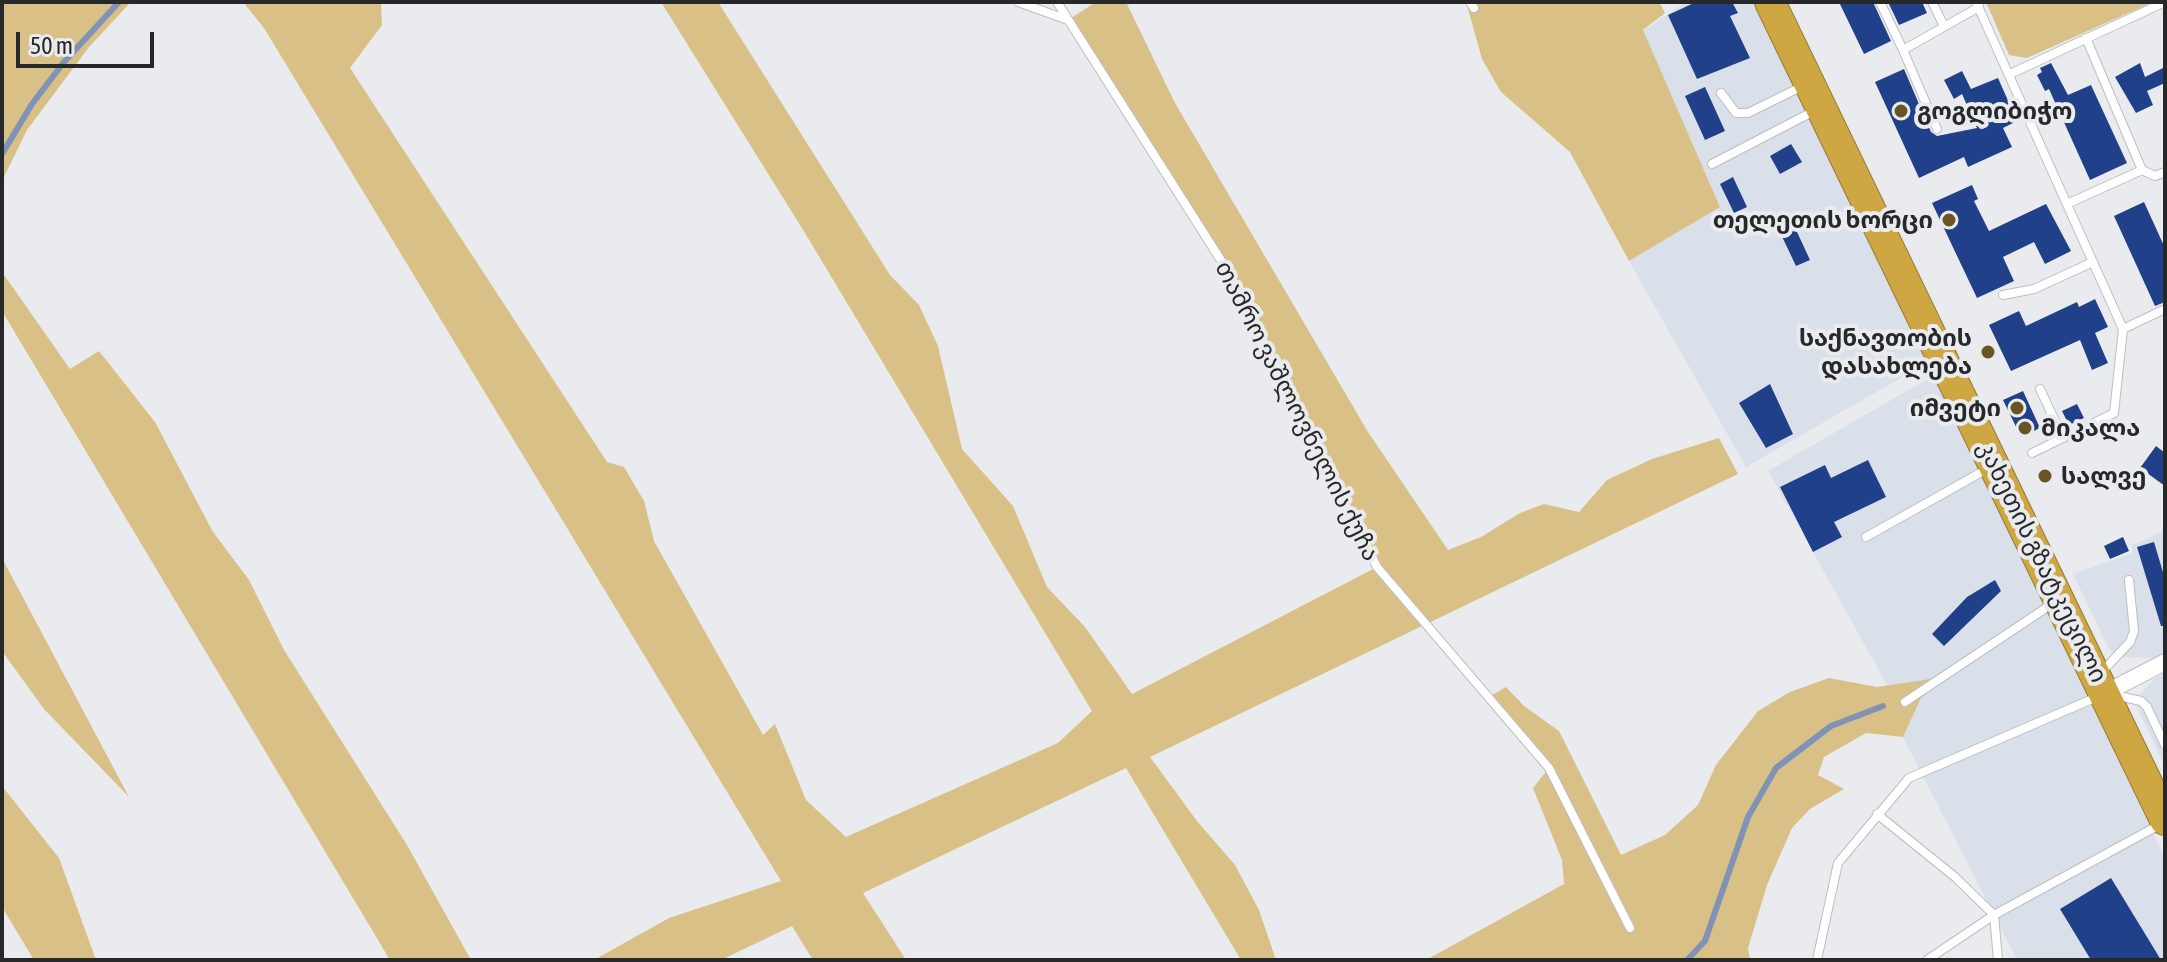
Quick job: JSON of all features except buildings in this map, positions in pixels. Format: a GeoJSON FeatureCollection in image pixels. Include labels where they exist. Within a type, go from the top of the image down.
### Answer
{"type":"FeatureCollection","features":[{"type":"Feature","properties":{"kind":"highway","name":"კახეთის გზატკეცილი"},"geometry":{"type":"LineString","coordinates":[[1770,2],[2165,821]]}},
{"type":"Feature","properties":{"kind":"street"},"geometry":{"type":"LineString","coordinates":[[2101,685],[2165,662]]}},
{"type":"Feature","properties":{"kind":"lane"},"geometry":{"type":"LineString","coordinates":[[1018,2],[1068,20]]}},
{"type":"Feature","properties":{"kind":"lane","name":"თამრო ვაშლოვნელის ქუჩა"},"geometry":{"type":"LineString","coordinates":[[1057,2],[1229,273],[1377,567],[1549,768],[1630,928]]}},
{"type":"Feature","properties":{"kind":"lane"},"geometry":{"type":"LineString","coordinates":[[1880,2],[1937,129]]}},
{"type":"Feature","properties":{"kind":"lane"},"geometry":{"type":"LineString","coordinates":[[1932,2],[1944,26]]}},
{"type":"Feature","properties":{"kind":"lane"},"geometry":{"type":"LineString","coordinates":[[2010,74],[2165,2]]}},
{"type":"Feature","properties":{"kind":"lane"},"geometry":{"type":"LineString","coordinates":[[1903,50],[1977,4],[2123,329],[2114,413],[2032,453]]}},
{"type":"Feature","properties":{"kind":"lane"},"geometry":{"type":"LineString","coordinates":[[2086,38],[2142,170],[2155,176],[2165,172]]}},
{"type":"Feature","properties":{"kind":"lane"},"geometry":{"type":"LineString","coordinates":[[1721,93],[1736,113],[1748,113],[1815,95]]}},
{"type":"Feature","properties":{"kind":"lane"},"geometry":{"type":"LineString","coordinates":[[1712,164],[1815,95]]}},
{"type":"Feature","properties":{"kind":"lane"},"geometry":{"type":"LineString","coordinates":[[2067,204],[2142,170]]}},
{"type":"Feature","properties":{"kind":"lane"},"geometry":{"type":"LineString","coordinates":[[2003,295],[2034,289],[2093,262]]}},
{"type":"Feature","properties":{"kind":"lane"},"geometry":{"type":"LineString","coordinates":[[2123,329],[2165,309]]}},
{"type":"Feature","properties":{"kind":"lane"},"geometry":{"type":"LineString","coordinates":[[2040,389],[2063,438]]}},
{"type":"Feature","properties":{"kind":"lane"},"geometry":{"type":"LineString","coordinates":[[1866,537],[1995,465]]}},
{"type":"Feature","properties":{"kind":"lane"},"geometry":{"type":"LineString","coordinates":[[1817,960],[1838,863],[1877,814],[1909,778],[2101,685],[2134,631],[2129,580]]}},
{"type":"Feature","properties":{"kind":"lane"},"geometry":{"type":"LineString","coordinates":[[1905,702],[2060,599]]}},
{"type":"Feature","properties":{"kind":"lane"},"geometry":{"type":"LineString","coordinates":[[2101,685],[2141,701],[2165,745]]}},
{"type":"Feature","properties":{"kind":"lane"},"geometry":{"type":"LineString","coordinates":[[1877,814],[1955,877],[1994,915],[1998,960]]}},
{"type":"Feature","properties":{"kind":"lane"},"geometry":{"type":"LineString","coordinates":[[1927,960],[1994,915],[2165,821]]}},
{"type":"Feature","properties":{"kind":"shaded area"},"geometry":{"type":"Polygon","coordinates":[[[2,2],[131,2],[89,47],[27,130],[2,181],[2,2]]]}},
{"type":"Feature","properties":{"kind":"shaded area"},"geometry":{"type":"Polygon","coordinates":[[[243,2],[381,2],[382,25],[350,68],[607,462],[624,467],[644,501],[654,541],[763,735],[775,724],[806,800],[846,837],[1058,743],[1092,711],[805,233],[661,2],[718,2],[890,275],[919,305],[938,346],[962,449],[1013,506],[1047,587],[1085,627],[1132,694],[1377,567],[1229,273],[1068,20],[1096,2],[1126,2],[1175,103],[1368,432],[1448,550],[1481,537],[1520,513],[1544,504],[1579,512],[1607,480],[1652,459],[1719,438],[1738,474],[1150,757],[1197,821],[1235,865],[1259,910],[1276,960],[1241,960],[1126,768],[863,893],[906,960],[813,960],[792,926],[721,960],[594,960],[669,918],[781,881],[264,28],[243,2]]]}},
{"type":"Feature","properties":{"kind":"shaded area"},"geometry":{"type":"Polygon","coordinates":[[[1466,2],[1659,2],[1665,13],[1643,30],[1720,207],[1629,261],[1570,152],[1501,92],[1482,59],[1466,2]]]}},
{"type":"Feature","properties":{"kind":"shaded area"},"geometry":{"type":"Polygon","coordinates":[[[1686,2],[1756,2],[1930,361],[1746,467],[1629,261],[1720,207],[1643,31],[1686,2]]]}},
{"type":"Feature","properties":{"kind":"shaded area"},"geometry":{"type":"Polygon","coordinates":[[[1986,2],[2153,2],[2027,58],[2009,55],[1986,2]]]}},
{"type":"Feature","properties":{"kind":"shaded area"},"geometry":{"type":"Polygon","coordinates":[[[2,272],[70,369],[99,351],[155,422],[213,532],[249,580],[284,650],[407,845],[471,960],[390,960],[2,311],[2,272]]]}},
{"type":"Feature","properties":{"kind":"shaded area"},"geometry":{"type":"Polygon","coordinates":[[[1936,374],[2165,859],[2165,960],[2017,960],[1903,737],[1930,680],[1887,685],[1768,471],[1936,374]]]}},
{"type":"Feature","properties":{"kind":"shaded area"},"geometry":{"type":"Polygon","coordinates":[[[2165,531],[2165,654],[2158,658],[2118,657],[2109,649],[2073,574],[2133,553],[2132,545],[2165,531]]]}},
{"type":"Feature","properties":{"kind":"shaded area"},"geometry":{"type":"Polygon","coordinates":[[[2,558],[129,797],[44,709],[2,651],[2,558]]]}},
{"type":"Feature","properties":{"kind":"shaded area"},"geometry":{"type":"Polygon","coordinates":[[[2165,673],[2165,767],[2134,701],[2153,680],[2165,673]]]}},
{"type":"Feature","properties":{"kind":"shaded area"},"geometry":{"type":"Polygon","coordinates":[[[1829,678],[1877,687],[1930,679],[1903,737],[1866,733],[1824,757],[1818,775],[1844,789],[1810,809],[1792,828],[1767,885],[1748,948],[1750,960],[1426,960],[1564,884],[1562,860],[1533,788],[1549,768],[1489,697],[1506,687],[1524,706],[1559,731],[1621,855],[1665,835],[1698,805],[1716,765],[1758,711],[1790,692],[1829,678]]]}},
{"type":"Feature","properties":{"kind":"shaded area"},"geometry":{"type":"Polygon","coordinates":[[[2,786],[59,858],[96,960],[34,960],[2,907],[2,786]]]}},
{"type":"Feature","properties":{"kind":"waterway"},"geometry":{"type":"LineString","coordinates":[[2,154],[32,104],[64,62],[119,2]]}},
{"type":"Feature","properties":{"kind":"waterway"},"geometry":{"type":"LineString","coordinates":[[1687,960],[1705,941],[1748,817],[1776,768],[1831,726],[1883,706]]}},
{"type":"Feature","properties":{"kind":"place","name":"გოგლიბიჭო"},"geometry":{"type":"Point","coordinates":[1901,111]}},
{"type":"Feature","properties":{"kind":"place","name":"თელეთის ხორცი"},"geometry":{"type":"Point","coordinates":[1949,220]}},
{"type":"Feature","properties":{"kind":"place","name":"საქნავთობის დასახლება"},"geometry":{"type":"Point","coordinates":[1988,352]}},
{"type":"Feature","properties":{"kind":"place","name":"იმვეტი"},"geometry":{"type":"Point","coordinates":[2017,408]}},
{"type":"Feature","properties":{"kind":"place","name":"მიკალა"},"geometry":{"type":"Point","coordinates":[2025,428]}},
{"type":"Feature","properties":{"kind":"place","name":"სალვე"},"geometry":{"type":"Point","coordinates":[2045,476]}}]}
